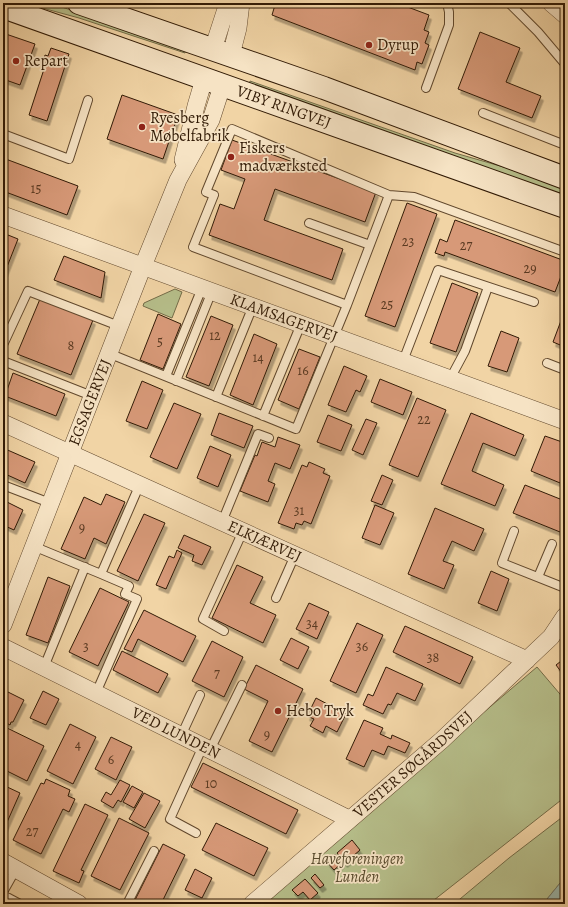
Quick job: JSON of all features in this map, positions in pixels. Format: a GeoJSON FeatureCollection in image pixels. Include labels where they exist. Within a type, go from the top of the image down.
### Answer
{"type":"FeatureCollection","features":[{"type":"Feature","properties":{"kind":"main road","name":"VIBY RINGVEJ"},"geometry":{"type":"LineString","coordinates":[[79,3],[324,88],[565,178]]}},
{"type":"Feature","properties":{"kind":"main road","name":"VIBY RINGVEJ"},"geometry":{"type":"LineString","coordinates":[[3,7],[565,207]]}},
{"type":"Feature","properties":{"kind":"main road"},"geometry":{"type":"LineString","coordinates":[[213,82],[222,52]]}},
{"type":"Feature","properties":{"kind":"street"},"geometry":{"type":"LineString","coordinates":[[222,52],[228,3]]}},
{"type":"Feature","properties":{"kind":"street"},"geometry":{"type":"LineString","coordinates":[[222,52],[238,28],[241,3]]}},
{"type":"Feature","properties":{"kind":"street"},"geometry":{"type":"LineString","coordinates":[[551,3],[565,15]]}},
{"type":"Feature","properties":{"kind":"street","name":"EGSAGERVEJ"},"geometry":{"type":"LineString","coordinates":[[3,625],[108,353],[178,180],[211,120],[213,82]]}},
{"type":"Feature","properties":{"kind":"street","name":"KLAMSAGERVEJ"},"geometry":{"type":"LineString","coordinates":[[3,215],[565,421]]}},
{"type":"Feature","properties":{"kind":"street","name":"ELKJÆRVEJ"},"geometry":{"type":"LineString","coordinates":[[3,423],[70,452],[526,660]]}},
{"type":"Feature","properties":{"kind":"street","name":"VESTER SØGÅRDSVEJ"},"geometry":{"type":"LineString","coordinates":[[252,904],[442,740],[551,637],[565,616]]}},
{"type":"Feature","properties":{"kind":"street","name":"VED LUNDEN"},"geometry":{"type":"LineString","coordinates":[[3,647],[349,819]]}},
{"type":"Feature","properties":{"kind":"street"},"geometry":{"type":"LineString","coordinates":[[9,866],[79,904]]}},
{"type":"Feature","properties":{"kind":"lane"},"geometry":{"type":"LineString","coordinates":[[426,88],[449,25],[450,12],[447,3]]}},
{"type":"Feature","properties":{"kind":"lane"},"geometry":{"type":"LineString","coordinates":[[509,3],[538,32],[565,64]]}},
{"type":"Feature","properties":{"kind":"lane"},"geometry":{"type":"LineString","coordinates":[[3,134],[69,159],[88,100]]}},
{"type":"Feature","properties":{"kind":"lane"},"geometry":{"type":"LineString","coordinates":[[483,113],[565,145]]}},
{"type":"Feature","properties":{"kind":"lane"},"geometry":{"type":"LineString","coordinates":[[347,304],[193,247],[214,195],[206,192],[232,129],[389,195],[414,197],[565,252]]}},
{"type":"Feature","properties":{"kind":"lane"},"geometry":{"type":"LineString","coordinates":[[108,353],[296,429],[347,304],[389,195]]}},
{"type":"Feature","properties":{"kind":"lane"},"geometry":{"type":"LineString","coordinates":[[309,223],[370,245]]}},
{"type":"Feature","properties":{"kind":"lane"},"geometry":{"type":"LineString","coordinates":[[403,362],[438,270],[534,302]]}},
{"type":"Feature","properties":{"kind":"lane"},"geometry":{"type":"LineString","coordinates":[[450,379],[466,351],[488,287]]}},
{"type":"Feature","properties":{"kind":"lane"},"geometry":{"type":"LineString","coordinates":[[166,376],[207,290]]}},
{"type":"Feature","properties":{"kind":"lane"},"geometry":{"type":"LineString","coordinates":[[176,380],[207,290]]}},
{"type":"Feature","properties":{"kind":"lane"},"geometry":{"type":"LineString","coordinates":[[3,345],[28,291],[119,326]]}},
{"type":"Feature","properties":{"kind":"lane"},"geometry":{"type":"LineString","coordinates":[[216,397],[253,306]]}},
{"type":"Feature","properties":{"kind":"lane"},"geometry":{"type":"LineString","coordinates":[[263,416],[300,324]]}},
{"type":"Feature","properties":{"kind":"lane"},"geometry":{"type":"LineString","coordinates":[[3,360],[92,396]]}},
{"type":"Feature","properties":{"kind":"lane"},"geometry":{"type":"LineString","coordinates":[[547,363],[565,370]]}},
{"type":"Feature","properties":{"kind":"lane"},"geometry":{"type":"LineString","coordinates":[[222,522],[258,434],[269,438]]}},
{"type":"Feature","properties":{"kind":"lane"},"geometry":{"type":"LineString","coordinates":[[101,574],[140,484]]}},
{"type":"Feature","properties":{"kind":"lane"},"geometry":{"type":"LineString","coordinates":[[3,485],[50,503]]}},
{"type":"Feature","properties":{"kind":"lane"},"geometry":{"type":"LineString","coordinates":[[224,631],[203,619],[243,531]]}},
{"type":"Feature","properties":{"kind":"lane"},"geometry":{"type":"LineString","coordinates":[[514,531],[502,563],[565,588]]}},
{"type":"Feature","properties":{"kind":"lane"},"geometry":{"type":"LineString","coordinates":[[538,577],[552,544]]}},
{"type":"Feature","properties":{"kind":"lane"},"geometry":{"type":"LineString","coordinates":[[33,546],[129,586],[125,594],[137,599],[96,693]]}},
{"type":"Feature","properties":{"kind":"lane"},"geometry":{"type":"LineString","coordinates":[[276,598],[295,555]]}},
{"type":"Feature","properties":{"kind":"lane"},"geometry":{"type":"LineString","coordinates":[[44,667],[85,567]]}},
{"type":"Feature","properties":{"kind":"lane"},"geometry":{"type":"LineString","coordinates":[[196,832],[170,819],[206,748],[242,685]]}},
{"type":"Feature","properties":{"kind":"lane"},"geometry":{"type":"LineString","coordinates":[[182,736],[200,696]]}},
{"type":"Feature","properties":{"kind":"lane"},"geometry":{"type":"LineString","coordinates":[[127,904],[154,851]]}},
{"type":"Feature","properties":{"kind":"lane"},"geometry":{"type":"LineString","coordinates":[[9,866],[3,894],[20,904]]}},
{"type":"Feature","properties":{"kind":"green space"},"geometry":{"type":"Polygon","coordinates":[[[24,3],[50,3],[186,49],[185,53],[79,18],[24,3]]]}},
{"type":"Feature","properties":{"kind":"green space"},"geometry":{"type":"Polygon","coordinates":[[[250,81],[455,153],[514,170],[565,189],[565,197],[249,85],[250,81]]]}},
{"type":"Feature","properties":{"kind":"green space"},"geometry":{"type":"Polygon","coordinates":[[[175,289],[182,292],[172,318],[143,306],[144,303],[175,289]]]}},
{"type":"Feature","properties":{"kind":"green space","name":"Haveforeningen Lunden"},"geometry":{"type":"Polygon","coordinates":[[[537,667],[565,700],[565,797],[429,904],[258,904],[537,667]]]}},
{"type":"Feature","properties":{"kind":"green space"},"geometry":{"type":"Polygon","coordinates":[[[565,815],[565,877],[543,904],[454,904],[509,858],[565,815]]]}},
{"type":"Feature","properties":{"kind":"shaded area"},"geometry":{"type":"Polygon","coordinates":[[[565,877],[565,904],[543,904],[565,877]]]}},
{"type":"Feature","properties":{"kind":"building"},"geometry":{"type":"Polygon","coordinates":[[[272,3],[397,3],[429,15],[424,30],[429,32],[425,43],[429,45],[422,64],[417,62],[415,70],[272,15],[275,5],[272,3]]]}},
{"type":"Feature","properties":{"kind":"building"},"geometry":{"type":"Polygon","coordinates":[[[480,32],[520,48],[506,82],[541,96],[532,118],[458,89],[480,32]]]}},
{"type":"Feature","properties":{"kind":"building","name":"Repart"},"geometry":{"type":"Polygon","coordinates":[[[3,33],[35,44],[20,85],[3,79],[3,33]]]}},
{"type":"Feature","properties":{"kind":"building"},"geometry":{"type":"Polygon","coordinates":[[[51,48],[69,54],[47,121],[29,115],[46,63],[43,62],[45,55],[48,56],[51,48]]]}},
{"type":"Feature","properties":{"kind":"building","name":"Ryesberg Møbelfabrik"},"geometry":{"type":"Polygon","coordinates":[[[122,95],[178,115],[163,159],[107,139],[122,95]]]}},
{"type":"Feature","properties":{"kind":"building"},"geometry":{"type":"Polygon","coordinates":[[[232,140],[376,192],[365,222],[275,189],[264,220],[343,249],[332,280],[209,235],[220,204],[234,209],[245,179],[221,170],[232,140]]]}},
{"type":"Feature","properties":{"kind":"building"},"geometry":{"type":"Polygon","coordinates":[[[3,158],[78,186],[67,215],[3,191],[3,158]]]}},
{"type":"Feature","properties":{"kind":"building"},"geometry":{"type":"Polygon","coordinates":[[[407,203],[437,214],[395,327],[365,316],[407,203]]]}},
{"type":"Feature","properties":{"kind":"building"},"geometry":{"type":"Polygon","coordinates":[[[455,220],[565,261],[565,266],[555,292],[445,252],[444,256],[435,253],[440,239],[447,242],[455,220]]]}},
{"type":"Feature","properties":{"kind":"building"},"geometry":{"type":"Polygon","coordinates":[[[3,233],[18,239],[3,277],[3,233]]]}},
{"type":"Feature","properties":{"kind":"building"},"geometry":{"type":"Polygon","coordinates":[[[64,256],[105,272],[101,298],[54,280],[64,256]]]}},
{"type":"Feature","properties":{"kind":"building"},"geometry":{"type":"Polygon","coordinates":[[[452,283],[478,293],[456,352],[430,343],[452,283]]]}},
{"type":"Feature","properties":{"kind":"building"},"geometry":{"type":"Polygon","coordinates":[[[40,299],[93,320],[71,375],[17,354],[40,299]]]}},
{"type":"Feature","properties":{"kind":"building"},"geometry":{"type":"Polygon","coordinates":[[[565,310],[565,347],[553,342],[565,310]]]}},
{"type":"Feature","properties":{"kind":"building"},"geometry":{"type":"Polygon","coordinates":[[[158,314],[181,324],[163,369],[140,360],[158,314]]]}},
{"type":"Feature","properties":{"kind":"building"},"geometry":{"type":"Polygon","coordinates":[[[211,316],[233,325],[209,386],[186,377],[211,316]]]}},
{"type":"Feature","properties":{"kind":"building"},"geometry":{"type":"Polygon","coordinates":[[[501,331],[519,338],[507,372],[488,366],[501,331]]]}},
{"type":"Feature","properties":{"kind":"building"},"geometry":{"type":"Polygon","coordinates":[[[254,334],[277,344],[253,405],[230,395],[254,334]]]}},
{"type":"Feature","properties":{"kind":"building"},"geometry":{"type":"Polygon","coordinates":[[[299,349],[320,357],[299,409],[278,400],[299,349]]]}},
{"type":"Feature","properties":{"kind":"building"},"geometry":{"type":"Polygon","coordinates":[[[344,366],[367,376],[360,392],[356,390],[346,412],[328,405],[344,366]]]}},
{"type":"Feature","properties":{"kind":"building"},"geometry":{"type":"Polygon","coordinates":[[[13,373],[65,394],[56,416],[5,396],[13,373]]]}},
{"type":"Feature","properties":{"kind":"building"},"geometry":{"type":"Polygon","coordinates":[[[380,379],[412,392],[403,415],[371,402],[380,379]]]}},
{"type":"Feature","properties":{"kind":"building"},"geometry":{"type":"Polygon","coordinates":[[[142,381],[163,390],[147,429],[126,421],[142,381]]]}},
{"type":"Feature","properties":{"kind":"building"},"geometry":{"type":"Polygon","coordinates":[[[417,398],[446,410],[418,477],[389,465],[417,398]]]}},
{"type":"Feature","properties":{"kind":"building"},"geometry":{"type":"Polygon","coordinates":[[[174,403],[201,414],[177,469],[150,457],[174,403]]]}},
{"type":"Feature","properties":{"kind":"building"},"geometry":{"type":"Polygon","coordinates":[[[219,413],[253,426],[244,448],[211,435],[219,413]]]}},
{"type":"Feature","properties":{"kind":"building"},"geometry":{"type":"Polygon","coordinates":[[[471,413],[524,435],[515,456],[483,443],[472,471],[504,485],[495,506],[441,484],[471,413]]]}},
{"type":"Feature","properties":{"kind":"building"},"geometry":{"type":"Polygon","coordinates":[[[328,415],[352,425],[341,451],[317,442],[328,415]]]}},
{"type":"Feature","properties":{"kind":"building"},"geometry":{"type":"Polygon","coordinates":[[[366,419],[377,423],[363,455],[352,450],[366,419]]]}},
{"type":"Feature","properties":{"kind":"building"},"geometry":{"type":"Polygon","coordinates":[[[545,436],[565,443],[565,485],[531,471],[545,436]]]}},
{"type":"Feature","properties":{"kind":"building"},"geometry":{"type":"Polygon","coordinates":[[[278,437],[300,445],[290,469],[275,463],[268,481],[275,484],[268,502],[240,491],[262,442],[275,447],[278,437]]]}},
{"type":"Feature","properties":{"kind":"building"},"geometry":{"type":"Polygon","coordinates":[[[210,446],[231,455],[218,487],[197,478],[210,446]]]}},
{"type":"Feature","properties":{"kind":"building"},"geometry":{"type":"Polygon","coordinates":[[[3,448],[35,462],[25,483],[3,473],[3,448]]]}},
{"type":"Feature","properties":{"kind":"building"},"geometry":{"type":"Polygon","coordinates":[[[309,462],[325,469],[323,473],[330,476],[311,524],[304,521],[302,525],[296,523],[294,529],[278,523],[302,465],[307,467],[309,462]]]}},
{"type":"Feature","properties":{"kind":"building"},"geometry":{"type":"Polygon","coordinates":[[[382,475],[393,480],[382,505],[371,501],[382,475]]]}},
{"type":"Feature","properties":{"kind":"building"},"geometry":{"type":"Polygon","coordinates":[[[525,485],[565,501],[565,534],[513,513],[525,485]]]}},
{"type":"Feature","properties":{"kind":"building"},"geometry":{"type":"Polygon","coordinates":[[[106,494],[125,502],[106,544],[94,538],[85,559],[61,549],[84,497],[101,505],[106,494]]]}},
{"type":"Feature","properties":{"kind":"building"},"geometry":{"type":"Polygon","coordinates":[[[3,500],[23,510],[14,530],[3,525],[3,500]]]}},
{"type":"Feature","properties":{"kind":"building"},"geometry":{"type":"Polygon","coordinates":[[[375,505],[394,513],[380,545],[362,538],[375,505]]]}},
{"type":"Feature","properties":{"kind":"building"},"geometry":{"type":"Polygon","coordinates":[[[435,508],[484,529],[474,551],[452,541],[443,561],[454,565],[444,589],[408,574],[435,508]]]}},
{"type":"Feature","properties":{"kind":"building"},"geometry":{"type":"Polygon","coordinates":[[[144,514],[165,523],[138,581],[117,571],[144,514]]]}},
{"type":"Feature","properties":{"kind":"building"},"geometry":{"type":"Polygon","coordinates":[[[184,535],[211,547],[202,565],[192,561],[194,555],[178,548],[184,535]]]}},
{"type":"Feature","properties":{"kind":"building"},"geometry":{"type":"Polygon","coordinates":[[[177,550],[182,553],[166,589],[156,585],[169,556],[174,558],[177,550]]]}},
{"type":"Feature","properties":{"kind":"building"},"geometry":{"type":"Polygon","coordinates":[[[237,565],[263,577],[250,603],[276,615],[263,643],[212,618],[237,565]]]}},
{"type":"Feature","properties":{"kind":"building"},"geometry":{"type":"Polygon","coordinates":[[[491,571],[509,579],[497,611],[478,603],[491,571]]]}},
{"type":"Feature","properties":{"kind":"building"},"geometry":{"type":"Polygon","coordinates":[[[48,577],[70,586],[48,643],[26,635],[48,577]]]}},
{"type":"Feature","properties":{"kind":"building"},"geometry":{"type":"Polygon","coordinates":[[[100,588],[129,602],[98,666],[69,652],[100,588]]]}},
{"type":"Feature","properties":{"kind":"building"},"geometry":{"type":"Polygon","coordinates":[[[309,603],[329,612],[317,639],[296,629],[309,603]]]}},
{"type":"Feature","properties":{"kind":"building"},"geometry":{"type":"Polygon","coordinates":[[[144,610],[196,636],[183,662],[138,639],[132,652],[124,649],[144,610]]]}},
{"type":"Feature","properties":{"kind":"building"},"geometry":{"type":"Polygon","coordinates":[[[357,623],[383,635],[356,693],[330,681],[357,623]]]}},
{"type":"Feature","properties":{"kind":"building"},"geometry":{"type":"Polygon","coordinates":[[[405,626],[473,657],[460,684],[393,652],[405,626]]]}},
{"type":"Feature","properties":{"kind":"building"},"geometry":{"type":"Polygon","coordinates":[[[291,638],[309,647],[298,669],[280,660],[291,638]]]}},
{"type":"Feature","properties":{"kind":"building"},"geometry":{"type":"Polygon","coordinates":[[[212,641],[243,657],[224,697],[192,681],[212,641]]]}},
{"type":"Feature","properties":{"kind":"building"},"geometry":{"type":"Polygon","coordinates":[[[122,651],[168,674],[158,693],[113,670],[122,651]]]}},
{"type":"Feature","properties":{"kind":"building"},"geometry":{"type":"Polygon","coordinates":[[[565,658],[565,677],[556,665],[565,658]]]}},
{"type":"Feature","properties":{"kind":"building","name":"Hebo Tryk"},"geometry":{"type":"Polygon","coordinates":[[[256,665],[303,689],[272,752],[249,741],[268,701],[244,689],[256,665]]]}},
{"type":"Feature","properties":{"kind":"building"},"geometry":{"type":"Polygon","coordinates":[[[386,667],[423,684],[415,701],[397,693],[391,705],[388,704],[383,714],[363,705],[368,694],[373,696],[386,667]]]}},
{"type":"Feature","properties":{"kind":"building"},"geometry":{"type":"Polygon","coordinates":[[[6,691],[24,700],[10,725],[3,721],[3,696],[6,691]]]}},
{"type":"Feature","properties":{"kind":"building"},"geometry":{"type":"Polygon","coordinates":[[[43,691],[59,699],[46,725],[30,718],[43,691]]]}},
{"type":"Feature","properties":{"kind":"building"},"geometry":{"type":"Polygon","coordinates":[[[316,698],[346,714],[337,732],[326,726],[323,733],[310,726],[314,719],[307,716],[316,698]]]}},
{"type":"Feature","properties":{"kind":"building"},"geometry":{"type":"Polygon","coordinates":[[[364,720],[383,728],[380,734],[391,739],[392,735],[410,743],[405,753],[388,746],[384,755],[372,750],[364,767],[346,759],[364,720]]]}},
{"type":"Feature","properties":{"kind":"building"},"geometry":{"type":"Polygon","coordinates":[[[70,724],[96,737],[73,784],[47,771],[70,724]]]}},
{"type":"Feature","properties":{"kind":"building"},"geometry":{"type":"Polygon","coordinates":[[[3,726],[44,746],[27,781],[3,769],[3,726]]]}},
{"type":"Feature","properties":{"kind":"building"},"geometry":{"type":"Polygon","coordinates":[[[111,737],[132,747],[116,780],[95,769],[111,737]]]}},
{"type":"Feature","properties":{"kind":"building"},"geometry":{"type":"Polygon","coordinates":[[[203,763],[298,810],[286,834],[191,787],[203,763]]]}},
{"type":"Feature","properties":{"kind":"building"},"geometry":{"type":"Polygon","coordinates":[[[46,779],[70,790],[68,796],[75,799],[69,812],[63,809],[41,854],[13,840],[41,783],[44,784],[46,779]]]}},
{"type":"Feature","properties":{"kind":"building"},"geometry":{"type":"Polygon","coordinates":[[[120,780],[130,785],[121,802],[118,800],[113,808],[101,801],[106,792],[111,795],[120,780]]]}},
{"type":"Feature","properties":{"kind":"building"},"geometry":{"type":"Polygon","coordinates":[[[3,785],[20,793],[4,829],[3,829],[3,785]]]}},
{"type":"Feature","properties":{"kind":"building"},"geometry":{"type":"Polygon","coordinates":[[[132,786],[143,792],[134,808],[123,802],[132,786]]]}},
{"type":"Feature","properties":{"kind":"building"},"geometry":{"type":"Polygon","coordinates":[[[144,793],[160,801],[145,828],[129,819],[144,793]]]}},
{"type":"Feature","properties":{"kind":"building"},"geometry":{"type":"Polygon","coordinates":[[[85,804],[108,815],[81,870],[84,871],[79,883],[53,871],[85,804]]]}},
{"type":"Feature","properties":{"kind":"building"},"geometry":{"type":"Polygon","coordinates":[[[119,818],[149,833],[120,890],[91,876],[119,818]]]}},
{"type":"Feature","properties":{"kind":"building"},"geometry":{"type":"Polygon","coordinates":[[[216,823],[268,848],[254,876],[202,850],[216,823]]]}},
{"type":"Feature","properties":{"kind":"building"},"geometry":{"type":"Polygon","coordinates":[[[352,840],[360,850],[345,863],[337,853],[352,840]]]}},
{"type":"Feature","properties":{"kind":"building"},"geometry":{"type":"Polygon","coordinates":[[[163,844],[185,855],[161,904],[133,904],[163,844]]]}},
{"type":"Feature","properties":{"kind":"building"},"geometry":{"type":"Polygon","coordinates":[[[335,854],[342,863],[334,870],[327,862],[335,854]]]}},
{"type":"Feature","properties":{"kind":"building"},"geometry":{"type":"Polygon","coordinates":[[[195,869],[212,878],[202,898],[185,890],[195,869]]]}},
{"type":"Feature","properties":{"kind":"building"},"geometry":{"type":"Polygon","coordinates":[[[315,874],[324,885],[320,888],[311,878],[315,874]]]}},
{"type":"Feature","properties":{"kind":"building"},"geometry":{"type":"Polygon","coordinates":[[[305,879],[318,893],[310,900],[303,892],[298,896],[292,890],[305,879]]]}},
{"type":"Feature","properties":{"kind":"place","name":"Dyrup"},"geometry":{"type":"Point","coordinates":[369,45]}},
{"type":"Feature","properties":{"kind":"place","name":"Repart"},"geometry":{"type":"Point","coordinates":[16,61]}},
{"type":"Feature","properties":{"kind":"place","name":"Ryesberg Møbelfabrik"},"geometry":{"type":"Point","coordinates":[142,127]}},
{"type":"Feature","properties":{"kind":"place","name":"Fiskers madværksted"},"geometry":{"type":"Point","coordinates":[231,157]}},
{"type":"Feature","properties":{"kind":"place","name":"Hebo Tryk"},"geometry":{"type":"Point","coordinates":[278,711]}}]}
